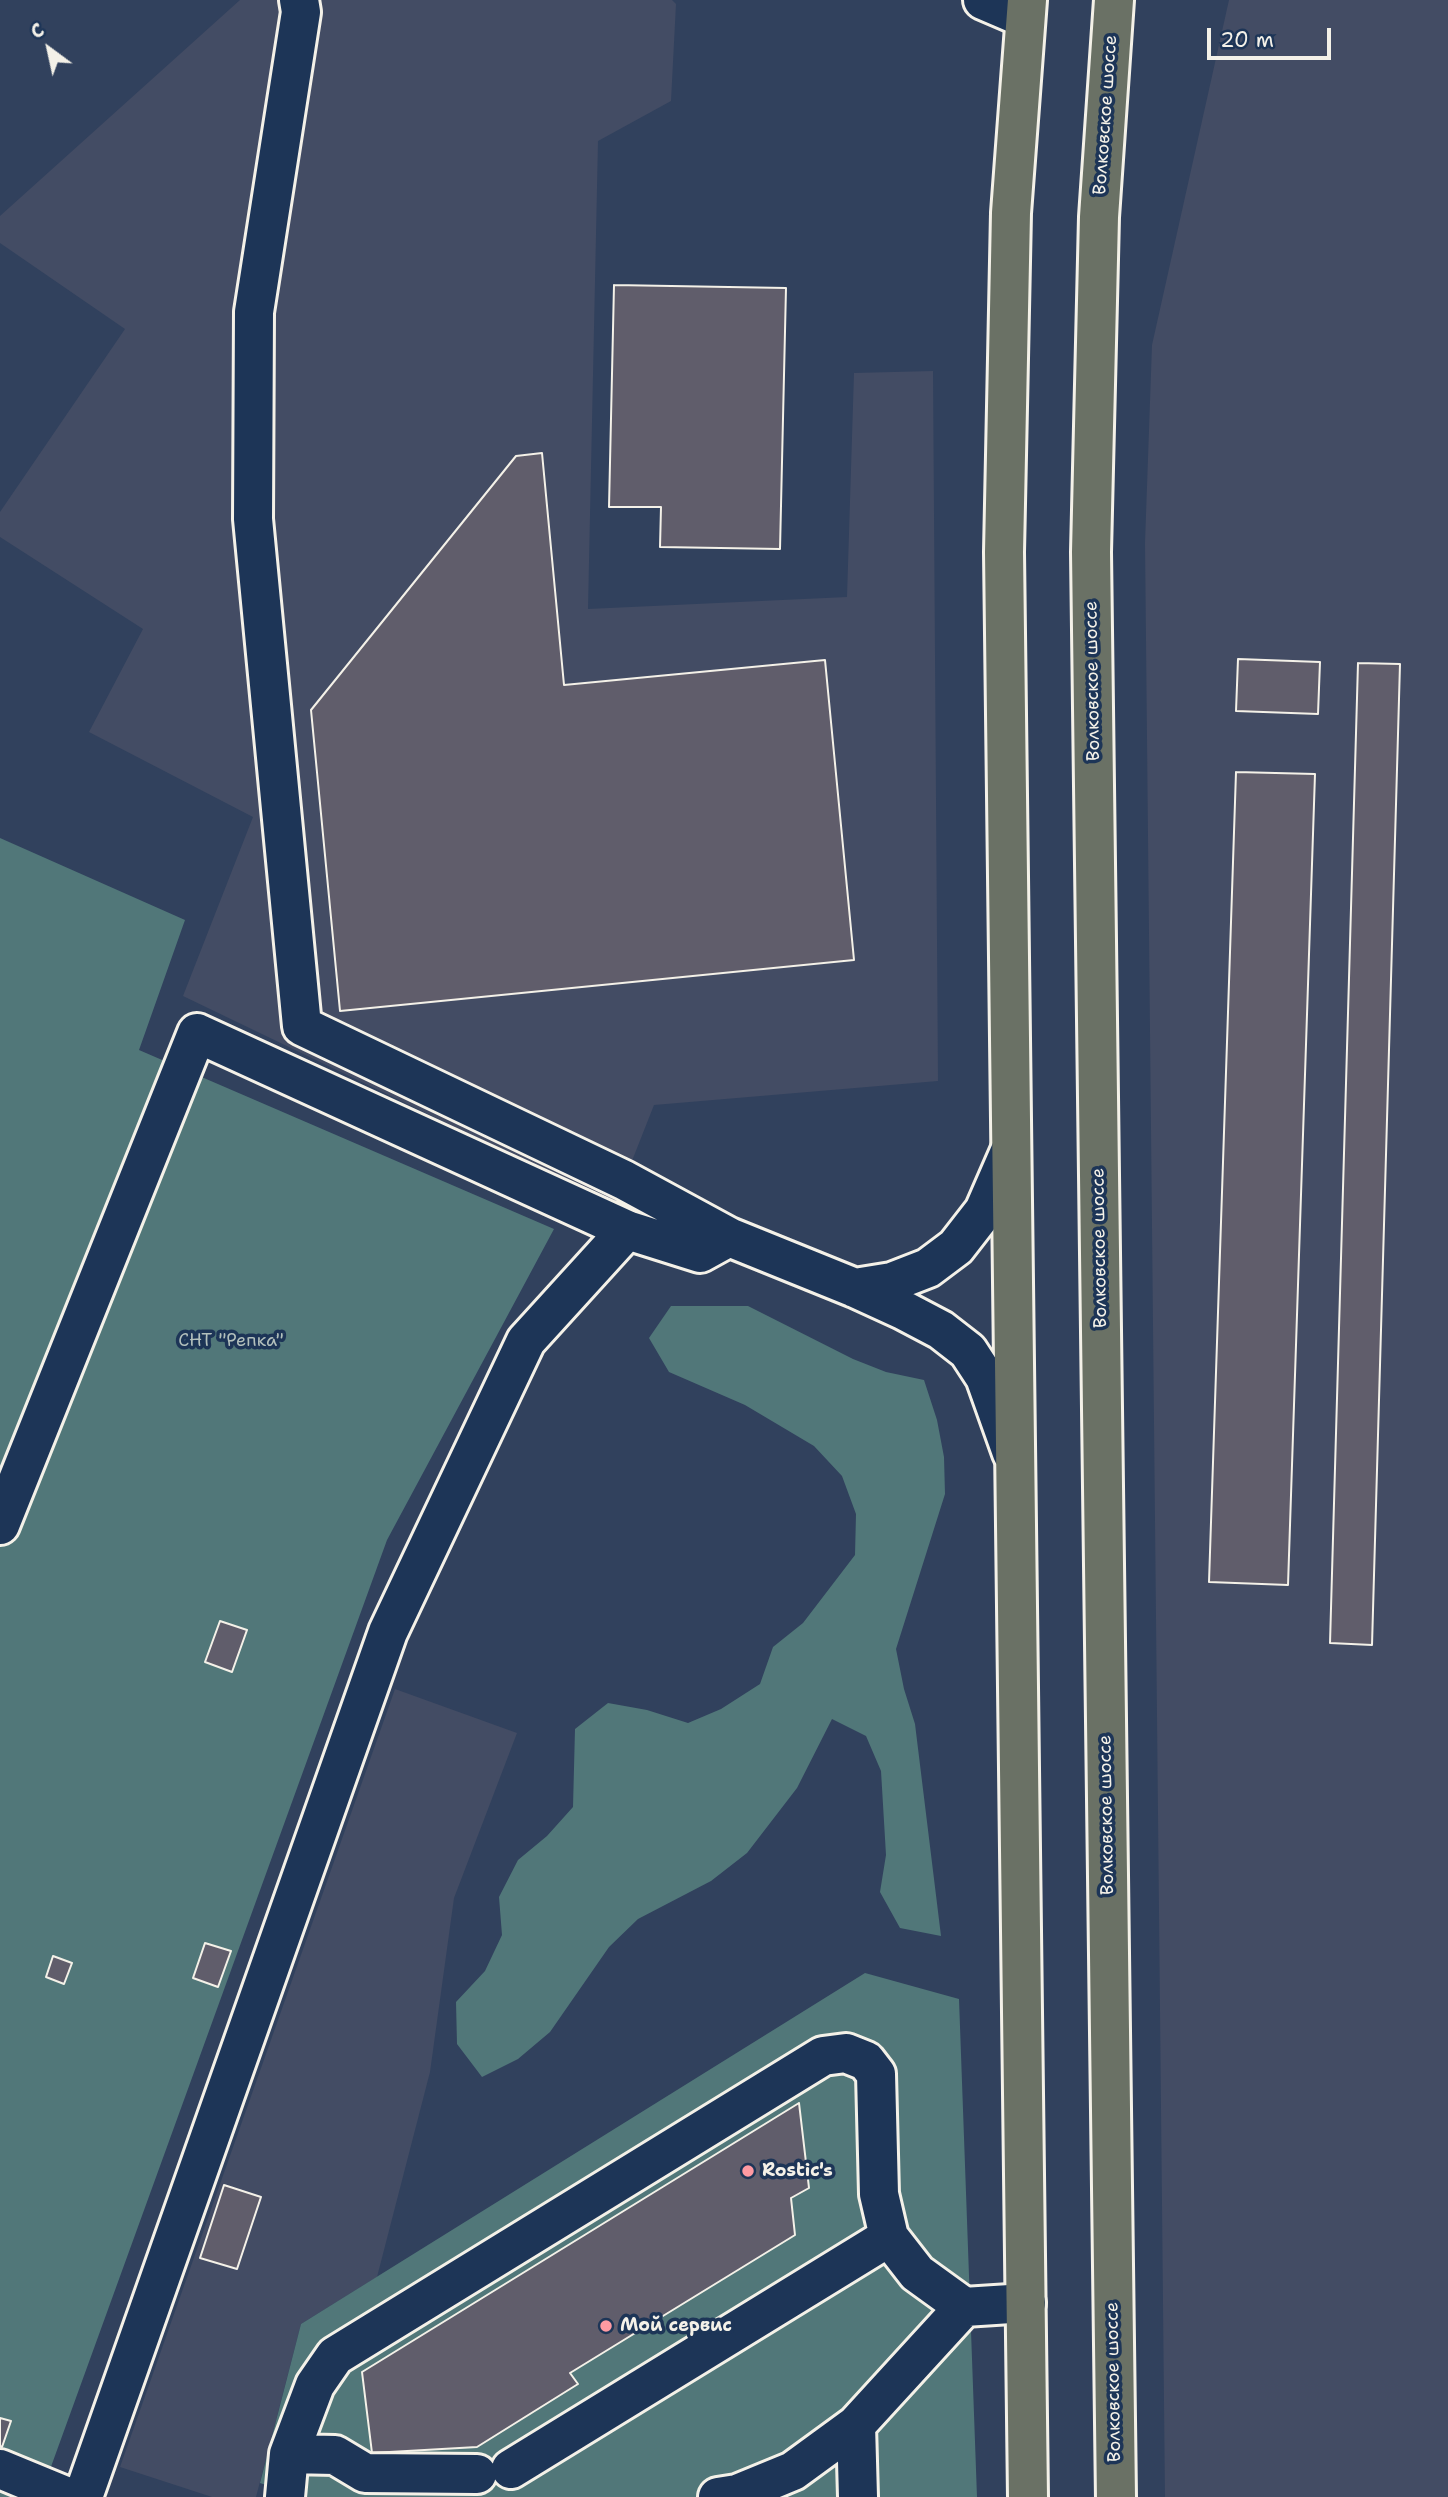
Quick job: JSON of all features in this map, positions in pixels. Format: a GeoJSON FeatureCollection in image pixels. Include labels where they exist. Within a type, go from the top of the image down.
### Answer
{"type":"FeatureCollection","features":[{"type":"Feature","properties":{"kind":"main road","name":"Волковское шоссе"},"geometry":{"type":"LineString","coordinates":[[1114,0],[1099,218],[1091,552],[1116,2497]]}},
{"type":"Feature","properties":{"kind":"main road"},"geometry":{"type":"LineString","coordinates":[[1026,9],[1011,213],[1004,552],[1028,2497]]}},
{"type":"Feature","properties":{"kind":"lane"},"geometry":{"type":"LineString","coordinates":[[299,0],[302,12],[254,312],[254,519],[302,1026],[624,1180],[729,1237],[855,1288],[940,1330],[968,1351],[985,1377],[1015,1462]]}},
{"type":"Feature","properties":{"kind":"lane"},"geometry":{"type":"LineString","coordinates":[[983,0],[1026,9]]}},
{"type":"Feature","properties":{"kind":"lane"},"geometry":{"type":"LineString","coordinates":[[0,1525],[197,1033],[626,1230],[700,1253],[729,1237]]}},
{"type":"Feature","properties":{"kind":"lane"},"geometry":{"type":"LineString","coordinates":[[855,1288],[892,1282],[928,1268],[956,1247],[984,1211],[1011,1149]]}},
{"type":"Feature","properties":{"kind":"lane"},"geometry":{"type":"LineString","coordinates":[[83,2497],[388,1632],[527,1340],[626,1230]]}},
{"type":"Feature","properties":{"kind":"lane"},"geometry":{"type":"LineString","coordinates":[[285,2497],[289,2454],[315,2385],[335,2356],[823,2056],[846,2053],[866,2061],[876,2074],[879,2194],[889,2237],[917,2273],[964,2307],[1026,2303]]}},
{"type":"Feature","properties":{"kind":"lane"},"geometry":{"type":"LineString","coordinates":[[289,2454],[335,2455],[365,2473],[494,2472],[889,2237]]}},
{"type":"Feature","properties":{"kind":"lane"},"geometry":{"type":"LineString","coordinates":[[731,2496],[793,2484],[856,2425],[964,2307]]}},
{"type":"Feature","properties":{"kind":"lane"},"geometry":{"type":"LineString","coordinates":[[856,2425],[858,2497]]}},
{"type":"Feature","properties":{"kind":"lane"},"geometry":{"type":"LineString","coordinates":[[0,2469],[68,2497]]}},
{"type":"Feature","properties":{"kind":"shaded area"},"geometry":{"type":"Polygon","coordinates":[[[240,0],[672,0],[676,4],[671,101],[598,141],[588,609],[847,597],[854,373],[933,371],[938,1081],[654,1105],[615,1204],[183,996],[253,817],[89,732],[143,629],[0,537],[0,512],[125,329],[0,243],[0,216],[240,0]]]}},
{"type":"Feature","properties":{"kind":"shaded area"},"geometry":{"type":"Polygon","coordinates":[[[1229,0],[1448,0],[1448,2497],[1165,2497],[1145,543],[1152,345],[1229,0]]]}},
{"type":"Feature","properties":{"kind":"shaded area"},"geometry":{"type":"Polygon","coordinates":[[[395,1689],[517,1733],[454,1898],[430,2072],[377,2277],[301,2324],[256,2497],[212,2497],[120,2467],[395,1689]]]}},
{"type":"Feature","properties":{"kind":"green space","name":"СНТ \"Репка\""},"geometry":{"type":"Polygon","coordinates":[[[0,838],[185,920],[139,1050],[554,1229],[387,1540],[40,2497],[0,2497],[0,838]]]}},
{"type":"Feature","properties":{"kind":"green space"},"geometry":{"type":"Polygon","coordinates":[[[671,1306],[748,1306],[853,1359],[886,1372],[924,1380],[937,1420],[944,1457],[945,1494],[896,1649],[915,1724],[941,1936],[900,1928],[880,1892],[886,1855],[881,1771],[866,1736],[832,1719],[797,1788],[747,1853],[711,1881],[638,1919],[609,1947],[550,2032],[518,2059],[482,2077],[457,2044],[456,2002],[485,1971],[502,1935],[499,1897],[518,1860],[547,1836],[573,1807],[575,1729],[608,1703],[647,1710],[688,1723],[721,1709],[760,1684],[773,1647],[803,1623],[855,1555],[856,1514],[842,1476],[814,1446],[745,1405],[669,1372],[649,1338],[671,1306]]]}},
{"type":"Feature","properties":{"kind":"green space"},"geometry":{"type":"Polygon","coordinates":[[[865,1973],[959,1999],[977,2497],[302,2497],[260,2483],[301,2324],[865,1973]]]}},
{"type":"Feature","properties":{"kind":"building"},"geometry":{"type":"Polygon","coordinates":[[[614,285],[786,288],[780,549],[660,547],[661,507],[609,507],[614,285]]]}},
{"type":"Feature","properties":{"kind":"building"},"geometry":{"type":"Polygon","coordinates":[[[542,453],[564,685],[825,660],[854,960],[340,1011],[311,710],[516,456],[542,453]]]}},
{"type":"Feature","properties":{"kind":"building"},"geometry":{"type":"Polygon","coordinates":[[[1238,659],[1320,662],[1318,714],[1236,711],[1238,659]]]}},
{"type":"Feature","properties":{"kind":"building"},"geometry":{"type":"Polygon","coordinates":[[[1358,663],[1400,664],[1372,1645],[1330,1643],[1358,663]]]}},
{"type":"Feature","properties":{"kind":"building"},"geometry":{"type":"Polygon","coordinates":[[[1236,772],[1315,774],[1288,1585],[1209,1582],[1236,772]]]}},
{"type":"Feature","properties":{"kind":"building"},"geometry":{"type":"Polygon","coordinates":[[[220,1621],[247,1630],[232,1672],[205,1662],[220,1621]]]}},
{"type":"Feature","properties":{"kind":"building"},"geometry":{"type":"Polygon","coordinates":[[[205,1943],[231,1951],[218,1987],[193,1978],[205,1943]]]}},
{"type":"Feature","properties":{"kind":"building"},"geometry":{"type":"Polygon","coordinates":[[[53,1956],[72,1963],[64,1984],[46,1977],[53,1956]]]}},
{"type":"Feature","properties":{"kind":"building"},"geometry":{"type":"Polygon","coordinates":[[[799,2103],[809,2188],[791,2198],[795,2235],[570,2373],[578,2384],[477,2447],[372,2453],[362,2372],[799,2103]]]}},
{"type":"Feature","properties":{"kind":"building"},"geometry":{"type":"Polygon","coordinates":[[[224,2185],[261,2197],[237,2269],[200,2258],[224,2185]]]}},
{"type":"Feature","properties":{"kind":"building"},"geometry":{"type":"Polygon","coordinates":[[[0,2418],[11,2421],[2,2447],[0,2446],[0,2418]]]}},
{"type":"Feature","properties":{"kind":"place","name":"Rostic's"},"geometry":{"type":"Point","coordinates":[748,2171]}},
{"type":"Feature","properties":{"kind":"place","name":"Мой сервис"},"geometry":{"type":"Point","coordinates":[606,2326]}}]}
